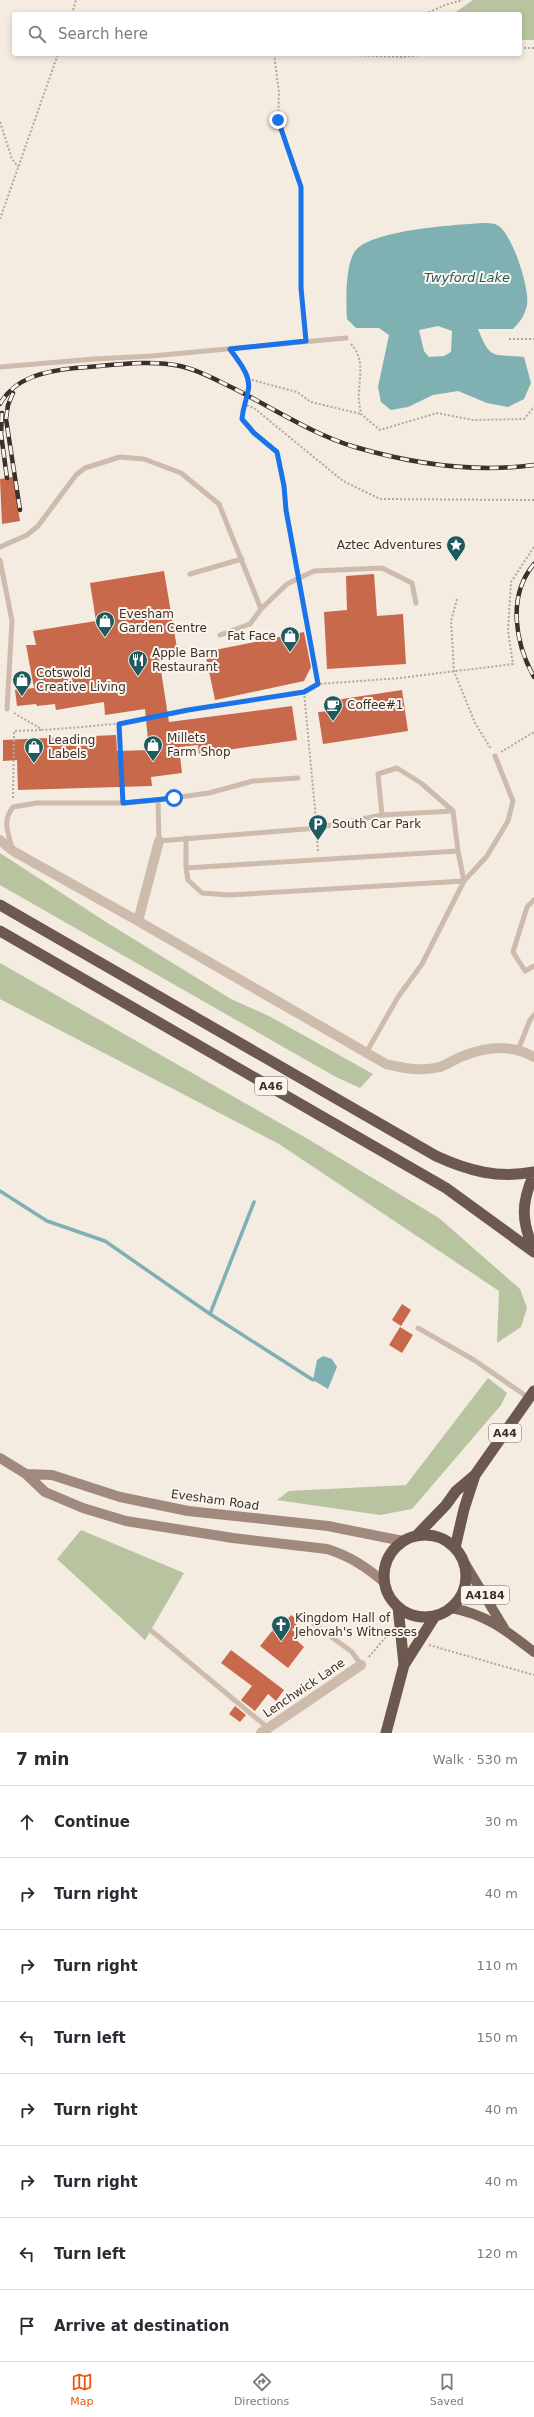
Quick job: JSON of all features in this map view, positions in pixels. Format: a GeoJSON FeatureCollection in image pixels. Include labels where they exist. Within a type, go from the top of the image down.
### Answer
{"type":"FeatureCollection","features":[{"type":"Feature","properties":{"kind":"highway","name":"A46"},"geometry":{"type":"LineString","coordinates":[[0,905],[436,1156],[466,1170],[487,1174],[515,1176],[534,1173]]}},
{"type":"Feature","properties":{"kind":"highway","name":"A46"},"geometry":{"type":"LineString","coordinates":[[0,931],[446,1188],[504,1228],[534,1251]]}},
{"type":"Feature","properties":{"kind":"highway"},"geometry":{"type":"LineString","coordinates":[[534,1173],[527,1190],[523,1208],[525,1227],[534,1251]]}},
{"type":"Feature","properties":{"kind":"highway","name":"A44"},"geometry":{"type":"LineString","coordinates":[[416,1536],[446,1505],[456,1491],[475,1475],[531,1395]]}},
{"type":"Feature","properties":{"kind":"highway","name":"A44"},"geometry":{"type":"LineString","coordinates":[[455,1548],[464,1509],[475,1475]]}},
{"type":"Feature","properties":{"kind":"highway"},"geometry":{"type":"LineString","coordinates":[[416,1536],[439,1537],[455,1548],[464,1562],[466,1584],[461,1596],[451,1608],[435,1616],[422,1617],[410,1614],[398,1607],[389,1596],[384,1582],[385,1569],[389,1556],[403,1541],[416,1536]]}},
{"type":"Feature","properties":{"kind":"highway"},"geometry":{"type":"LineString","coordinates":[[386,1733],[404,1665],[403,1637],[398,1607]]}},
{"type":"Feature","properties":{"kind":"highway"},"geometry":{"type":"LineString","coordinates":[[404,1665],[435,1616]]}},
{"type":"Feature","properties":{"kind":"main road","name":"Evesham Road"},"geometry":{"type":"LineString","coordinates":[[0,1458],[26,1474],[46,1492],[90,1510],[126,1520],[170,1529],[327,1548],[347,1555],[365,1566],[384,1582]]}},
{"type":"Feature","properties":{"kind":"main road","name":"Evesham Road"},"geometry":{"type":"LineString","coordinates":[[26,1474],[52,1475],[120,1497],[188,1511],[328,1526],[403,1541]]}},
{"type":"Feature","properties":{"kind":"main road","name":"A4184"},"geometry":{"type":"LineString","coordinates":[[464,1562],[504,1628]]}},
{"type":"Feature","properties":{"kind":"main road","name":"A4184"},"geometry":{"type":"LineString","coordinates":[[451,1608],[476,1614],[504,1628],[534,1652]]}},
{"type":"Feature","properties":{"kind":"street"},"geometry":{"type":"LineString","coordinates":[[0,840],[13,851],[386,1064],[412,1070],[441,1066],[462,1056],[489,1047],[518,1050],[534,1057]]}},
{"type":"Feature","properties":{"kind":"street"},"geometry":{"type":"LineString","coordinates":[[138,921],[159,840]]}},
{"type":"Feature","properties":{"kind":"street","name":"Lenchwick Lane"},"geometry":{"type":"LineString","coordinates":[[264,1731],[361,1665]]}},
{"type":"Feature","properties":{"kind":"lane"},"geometry":{"type":"LineString","coordinates":[[0,367],[230,349],[346,338]]}},
{"type":"Feature","properties":{"kind":"lane"},"geometry":{"type":"LineString","coordinates":[[0,547],[27,535],[38,526],[76,475],[86,468],[120,457],[132,456],[181,473],[219,504],[242,559],[260,610]]}},
{"type":"Feature","properties":{"kind":"lane"},"geometry":{"type":"LineString","coordinates":[[190,574],[242,559]]}},
{"type":"Feature","properties":{"kind":"lane"},"geometry":{"type":"LineString","coordinates":[[0,560],[12,621],[7,709]]}},
{"type":"Feature","properties":{"kind":"lane"},"geometry":{"type":"LineString","coordinates":[[220,634],[250,624],[260,610],[287,584],[314,571],[382,568],[412,583],[416,603]]}},
{"type":"Feature","properties":{"kind":"lane"},"geometry":{"type":"LineString","coordinates":[[366,1053],[398,997],[422,964],[464,881],[487,856],[508,821],[514,801],[495,756]]}},
{"type":"Feature","properties":{"kind":"lane"},"geometry":{"type":"LineString","coordinates":[[382,815],[378,774],[397,768],[420,784],[453,811],[458,852],[464,881]]}},
{"type":"Feature","properties":{"kind":"lane"},"geometry":{"type":"LineString","coordinates":[[13,851],[6,826],[6,819],[13,807],[37,803],[123,803],[158,800],[209,793],[253,781],[298,778]]}},
{"type":"Feature","properties":{"kind":"lane"},"geometry":{"type":"LineString","coordinates":[[158,800],[159,840],[317,828],[382,815],[453,811]]}},
{"type":"Feature","properties":{"kind":"lane"},"geometry":{"type":"LineString","coordinates":[[186,838],[186,868],[188,880],[202,893],[230,895],[464,881]]}},
{"type":"Feature","properties":{"kind":"lane"},"geometry":{"type":"LineString","coordinates":[[186,868],[318,859],[458,852]]}},
{"type":"Feature","properties":{"kind":"lane"},"geometry":{"type":"LineString","coordinates":[[534,900],[527,907],[513,952],[525,970],[534,966]]}},
{"type":"Feature","properties":{"kind":"lane"},"geometry":{"type":"LineString","coordinates":[[518,1050],[530,1020],[534,1015]]}},
{"type":"Feature","properties":{"kind":"lane"},"geometry":{"type":"LineString","coordinates":[[418,1328],[531,1395]]}},
{"type":"Feature","properties":{"kind":"lane"},"geometry":{"type":"LineString","coordinates":[[314,1624],[352,1652],[361,1665]]}},
{"type":"Feature","properties":{"kind":"lane"},"geometry":{"type":"LineString","coordinates":[[148,1628],[264,1731]]}},
{"type":"Feature","properties":{"kind":"path"},"geometry":{"type":"LineString","coordinates":[[73,12],[76,0]]}},
{"type":"Feature","properties":{"kind":"path"},"geometry":{"type":"LineString","coordinates":[[429,12],[445,5],[463,0]]}},
{"type":"Feature","properties":{"kind":"path"},"geometry":{"type":"LineString","coordinates":[[522,48],[534,48]]}},
{"type":"Feature","properties":{"kind":"path"},"geometry":{"type":"LineString","coordinates":[[0,219],[57,56]]}},
{"type":"Feature","properties":{"kind":"path"},"geometry":{"type":"LineString","coordinates":[[274,56],[279,93],[278,120],[301,187],[301,288],[306,341]]}},
{"type":"Feature","properties":{"kind":"path"},"geometry":{"type":"LineString","coordinates":[[0,122],[12,158],[18,167]]}},
{"type":"Feature","properties":{"kind":"path"},"geometry":{"type":"LineString","coordinates":[[346,338],[357,350],[361,368],[358,394],[361,414]]}},
{"type":"Feature","properties":{"kind":"path"},"geometry":{"type":"LineString","coordinates":[[509,339],[534,339]]}},
{"type":"Feature","properties":{"kind":"path"},"geometry":{"type":"LineString","coordinates":[[230,349],[248,379],[248,392],[243,404],[242,419],[254,433],[277,452],[284,486],[286,510],[318,684]]}},
{"type":"Feature","properties":{"kind":"path"},"geometry":{"type":"LineString","coordinates":[[248,379],[297,392],[311,402],[361,414],[380,430],[437,413],[473,420],[524,419],[534,407]]}},
{"type":"Feature","properties":{"kind":"path"},"geometry":{"type":"LineString","coordinates":[[243,404],[254,408],[343,481],[380,499],[534,500]]}},
{"type":"Feature","properties":{"kind":"path"},"geometry":{"type":"LineString","coordinates":[[13,807],[14,731],[119,724],[188,710],[304,692],[318,684],[513,664],[508,631],[511,582],[534,547]]}},
{"type":"Feature","properties":{"kind":"path"},"geometry":{"type":"LineString","coordinates":[[457,599],[451,621],[454,671],[470,705],[475,723],[495,756],[534,732]]}},
{"type":"Feature","properties":{"kind":"path"},"geometry":{"type":"LineString","coordinates":[[304,692],[317,828],[318,859]]}},
{"type":"Feature","properties":{"kind":"path"},"geometry":{"type":"LineString","coordinates":[[7,709],[43,730]]}},
{"type":"Feature","properties":{"kind":"path"},"geometry":{"type":"LineString","coordinates":[[119,724],[123,803]]}},
{"type":"Feature","properties":{"kind":"path"},"geometry":{"type":"LineString","coordinates":[[361,1665],[389,1633],[403,1637]]}},
{"type":"Feature","properties":{"kind":"path"},"geometry":{"type":"LineString","coordinates":[[419,1642],[534,1675]]}},
{"type":"Feature","properties":{"kind":"green space"},"geometry":{"type":"Polygon","coordinates":[[[473,0],[534,0],[534,40],[522,40],[522,12],[456,12],[473,0]]]}},
{"type":"Feature","properties":{"kind":"green space"},"geometry":{"type":"Polygon","coordinates":[[[0,853],[106,922],[231,999],[269,1016],[373,1074],[360,1088],[336,1077],[0,885],[0,853]]]}},
{"type":"Feature","properties":{"kind":"green space"},"geometry":{"type":"Polygon","coordinates":[[[0,963],[313,1142],[439,1218],[520,1289],[527,1308],[521,1327],[497,1343],[499,1291],[279,1144],[0,999],[0,963]]]}},
{"type":"Feature","properties":{"kind":"green space"},"geometry":{"type":"Polygon","coordinates":[[[488,1378],[507,1393],[501,1405],[412,1509],[380,1515],[277,1500],[289,1491],[406,1485],[488,1378]]]}},
{"type":"Feature","properties":{"kind":"green space"},"geometry":{"type":"Polygon","coordinates":[[[81,1530],[184,1573],[145,1640],[57,1559],[81,1530]]]}},
{"type":"Feature","properties":{"kind":"water","name":"Twyford Lake"},"geometry":{"type":"Polygon","coordinates":[[[482,223],[497,225],[503,230],[508,238],[514,249],[523,275],[526,287],[527,305],[522,318],[513,329],[478,329],[486,347],[494,354],[524,357],[531,383],[524,399],[508,407],[487,403],[458,391],[433,395],[408,407],[391,410],[381,402],[378,387],[389,335],[379,328],[356,328],[347,319],[347,283],[352,256],[356,250],[365,243],[396,233],[434,227],[482,223]],[[438,326],[419,330],[424,351],[429,357],[444,356],[451,352],[452,331],[438,326]]]}},
{"type":"Feature","properties":{"kind":"water"},"geometry":{"type":"Polygon","coordinates":[[[323,1356],[332,1359],[337,1367],[328,1389],[313,1380],[317,1360],[323,1356]]]}},
{"type":"Feature","properties":{"kind":"building"},"geometry":{"type":"Polygon","coordinates":[[[13,477],[20,521],[2,524],[0,479],[13,477]]]}},
{"type":"Feature","properties":{"kind":"building"},"geometry":{"type":"Polygon","coordinates":[[[164,571],[177,648],[158,652],[169,722],[292,706],[297,740],[199,754],[198,745],[179,747],[182,773],[151,777],[152,786],[18,790],[17,760],[3,761],[3,740],[116,735],[117,751],[149,750],[145,709],[105,715],[104,702],[56,710],[55,704],[17,706],[15,690],[34,688],[26,645],[36,645],[33,631],[96,621],[90,583],[164,571]]]}},
{"type":"Feature","properties":{"kind":"building"},"geometry":{"type":"Polygon","coordinates":[[[374,574],[377,616],[403,614],[406,664],[327,669],[324,612],[347,610],[346,576],[374,574]]]}},
{"type":"Feature","properties":{"kind":"building"},"geometry":{"type":"Polygon","coordinates":[[[304,632],[311,667],[304,681],[215,700],[205,652],[304,632]]]}},
{"type":"Feature","properties":{"kind":"building"},"geometry":{"type":"Polygon","coordinates":[[[402,690],[408,731],[323,744],[318,712],[330,711],[329,701],[402,690]]]}},
{"type":"Feature","properties":{"kind":"building"},"geometry":{"type":"Polygon","coordinates":[[[402,1304],[411,1310],[401,1326],[392,1320],[402,1304]]]}},
{"type":"Feature","properties":{"kind":"building"},"geometry":{"type":"Polygon","coordinates":[[[400,1327],[413,1335],[402,1353],[389,1345],[400,1327]]]}},
{"type":"Feature","properties":{"kind":"building","name":"Kingdom Hall of Jehovah's Witnesses"},"geometry":{"type":"Polygon","coordinates":[[[291,1615],[299,1621],[292,1630],[297,1634],[294,1638],[304,1647],[288,1668],[260,1646],[280,1621],[284,1624],[291,1615]]]}},
{"type":"Feature","properties":{"kind":"building"},"geometry":{"type":"Polygon","coordinates":[[[231,1650],[284,1690],[276,1701],[268,1694],[255,1711],[241,1700],[252,1686],[221,1663],[231,1650]]]}},
{"type":"Feature","properties":{"kind":"building"},"geometry":{"type":"Polygon","coordinates":[[[235,1706],[246,1715],[240,1722],[229,1714],[235,1706]]]}},
{"type":"Feature","properties":{"kind":"waterway"},"geometry":{"type":"LineString","coordinates":[[0,1191],[47,1221],[105,1241],[210,1314],[313,1380]]}},
{"type":"Feature","properties":{"kind":"waterway"},"geometry":{"type":"LineString","coordinates":[[210,1314],[254,1202]]}},
{"type":"Feature","properties":{"kind":"railway"},"geometry":{"type":"LineString","coordinates":[[0,404],[14,387],[32,377],[53,371],[142,363],[168,364],[194,370],[248,396],[308,428],[339,442],[355,447],[399,458],[444,465],[489,468],[534,465]]}},
{"type":"Feature","properties":{"kind":"railway"},"geometry":{"type":"LineString","coordinates":[[13,393],[8,405],[6,419],[20,510]]}},
{"type":"Feature","properties":{"kind":"railway"},"geometry":{"type":"LineString","coordinates":[[2,413],[1,434],[7,478]]}},
{"type":"Feature","properties":{"kind":"railway"},"geometry":{"type":"LineString","coordinates":[[534,564],[525,577],[520,590],[517,605],[517,620],[522,650],[534,677]]}},
{"type":"Feature","properties":{"kind":"place","name":"Aztec Adventures"},"geometry":{"type":"Point","coordinates":[456,562]}},
{"type":"Feature","properties":{"kind":"place","name":"Evesham Garden Centre"},"geometry":{"type":"Point","coordinates":[105,638]}},
{"type":"Feature","properties":{"kind":"place","name":"Fat Face"},"geometry":{"type":"Point","coordinates":[290,653]}},
{"type":"Feature","properties":{"kind":"place","name":"Apple Barn Restaurant"},"geometry":{"type":"Point","coordinates":[138,677]}},
{"type":"Feature","properties":{"kind":"place","name":"Cotswold Creative Living"},"geometry":{"type":"Point","coordinates":[22,697]}},
{"type":"Feature","properties":{"kind":"place","name":"Coffee#1"},"geometry":{"type":"Point","coordinates":[333,722]}},
{"type":"Feature","properties":{"kind":"place","name":"Millets Farm Shop"},"geometry":{"type":"Point","coordinates":[153,762]}},
{"type":"Feature","properties":{"kind":"place","name":"Leading Labels"},"geometry":{"type":"Point","coordinates":[34,764]}},
{"type":"Feature","properties":{"kind":"place","name":"South Car Park"},"geometry":{"type":"Point","coordinates":[318,841]}},
{"type":"Feature","properties":{"kind":"place","name":"Kingdom Hall of Jehovah's Witnesses"},"geometry":{"type":"Point","coordinates":[281,1642]}},
{"type":"Feature","properties":{"kind":"route"},"geometry":{"type":"LineString","coordinates":[[174,798],[123,803],[119,724],[188,710],[304,692],[318,684],[298,578],[286,510],[284,486],[277,452],[254,433],[242,419],[243,404],[249,388],[248,379],[243,368],[230,349],[306,341],[301,288],[301,187],[278,120]]}}]}
